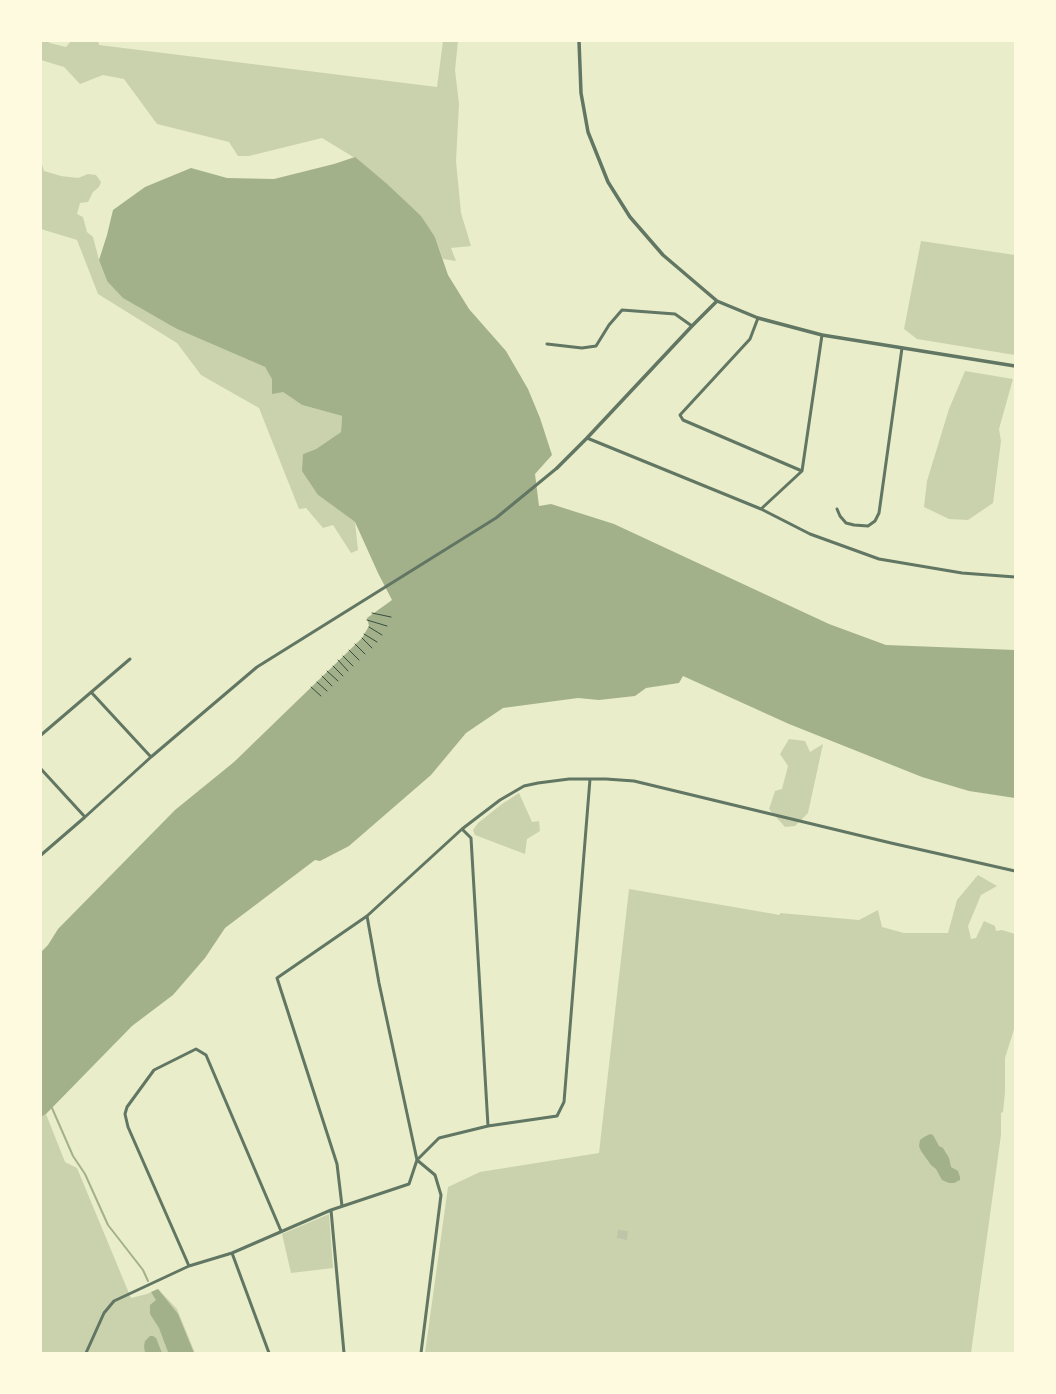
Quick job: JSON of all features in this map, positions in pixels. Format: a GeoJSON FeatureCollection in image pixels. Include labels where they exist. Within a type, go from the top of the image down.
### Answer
{"type":"FeatureCollection","features":[{"type":"Feature","properties":{"kind":"street"},"geometry":{"type":"LineString","coordinates":[[579,41],[581,93],[588,132],[608,182],[630,217],[663,255],[717,301],[758,318],[822,335],[1015,366]]}},
{"type":"Feature","properties":{"kind":"street"},"geometry":{"type":"LineString","coordinates":[[41,854],[85,817],[151,757],[257,667],[496,518],[557,468],[717,301]]}},
{"type":"Feature","properties":{"kind":"street"},"geometry":{"type":"LineString","coordinates":[[547,344],[582,348],[596,346],[609,325],[622,310],[675,314],[692,326]]}},
{"type":"Feature","properties":{"kind":"street"},"geometry":{"type":"LineString","coordinates":[[758,318],[750,338],[680,415],[683,420],[802,470]]}},
{"type":"Feature","properties":{"kind":"street"},"geometry":{"type":"LineString","coordinates":[[761,509],[802,470],[822,335]]}},
{"type":"Feature","properties":{"kind":"street"},"geometry":{"type":"LineString","coordinates":[[837,509],[840,516],[846,523],[854,525],[868,526],[875,521],[879,513],[902,348]]}},
{"type":"Feature","properties":{"kind":"street"},"geometry":{"type":"LineString","coordinates":[[587,438],[761,509],[810,534],[880,559],[962,573],[1015,577]]}},
{"type":"Feature","properties":{"kind":"street"},"geometry":{"type":"LineString","coordinates":[[41,735],[130,659]]}},
{"type":"Feature","properties":{"kind":"street"},"geometry":{"type":"LineString","coordinates":[[92,692],[151,757]]}},
{"type":"Feature","properties":{"kind":"street"},"geometry":{"type":"LineString","coordinates":[[41,769],[85,817]]}},
{"type":"Feature","properties":{"kind":"street"},"geometry":{"type":"LineString","coordinates":[[86,1353],[104,1313],[114,1301],[189,1266],[232,1253],[331,1210],[408,1184],[417,1160],[439,1138],[488,1126],[557,1116],[564,1102],[590,778]]}},
{"type":"Feature","properties":{"kind":"street"},"geometry":{"type":"LineString","coordinates":[[342,1206],[337,1164],[277,978],[367,916],[462,829],[500,800],[524,786],[555,780],[590,778],[634,782],[657,786],[1015,870]]}},
{"type":"Feature","properties":{"kind":"street"},"geometry":{"type":"LineString","coordinates":[[462,829],[471,838],[488,1126]]}},
{"type":"Feature","properties":{"kind":"street"},"geometry":{"type":"LineString","coordinates":[[367,916],[379,983],[417,1160],[435,1175],[441,1195],[421,1353]]}},
{"type":"Feature","properties":{"kind":"street"},"geometry":{"type":"LineString","coordinates":[[189,1266],[128,1127],[125,1114],[127,1107],[154,1070],[196,1049],[206,1055],[281,1231]]}},
{"type":"Feature","properties":{"kind":"street"},"geometry":{"type":"LineString","coordinates":[[331,1210],[344,1353]]}},
{"type":"Feature","properties":{"kind":"street"},"geometry":{"type":"LineString","coordinates":[[232,1253],[269,1353]]}},
{"type":"Feature","properties":{"kind":"path"},"geometry":{"type":"LineString","coordinates":[[372,613],[391,617]]}},
{"type":"Feature","properties":{"kind":"path"},"geometry":{"type":"LineString","coordinates":[[367,620],[387,626]]}},
{"type":"Feature","properties":{"kind":"path"},"geometry":{"type":"LineString","coordinates":[[369,627],[382,635]]}},
{"type":"Feature","properties":{"kind":"path"},"geometry":{"type":"LineString","coordinates":[[364,634],[377,642]]}},
{"type":"Feature","properties":{"kind":"path"},"geometry":{"type":"LineString","coordinates":[[362,638],[372,648]]}},
{"type":"Feature","properties":{"kind":"path"},"geometry":{"type":"LineString","coordinates":[[355,644],[365,654]]}},
{"type":"Feature","properties":{"kind":"path"},"geometry":{"type":"LineString","coordinates":[[349,650],[359,660]]}},
{"type":"Feature","properties":{"kind":"path"},"geometry":{"type":"LineString","coordinates":[[343,656],[353,666]]}},
{"type":"Feature","properties":{"kind":"path"},"geometry":{"type":"LineString","coordinates":[[338,660],[348,671]]}},
{"type":"Feature","properties":{"kind":"path"},"geometry":{"type":"LineString","coordinates":[[333,666],[343,676]]}},
{"type":"Feature","properties":{"kind":"path"},"geometry":{"type":"LineString","coordinates":[[327,671],[338,681]]}},
{"type":"Feature","properties":{"kind":"path"},"geometry":{"type":"LineString","coordinates":[[322,676],[332,686]]}},
{"type":"Feature","properties":{"kind":"path"},"geometry":{"type":"LineString","coordinates":[[316,682],[327,691]]}},
{"type":"Feature","properties":{"kind":"path"},"geometry":{"type":"LineString","coordinates":[[311,687],[321,696]]}},
{"type":"Feature","properties":{"kind":"shaded area"},"geometry":{"type":"Polygon","coordinates":[[[41,41],[48,41],[50,43],[66,47],[71,41],[98,41],[99,45],[437,87],[443,41],[458,41],[455,70],[459,104],[456,161],[461,213],[471,246],[451,248],[456,261],[443,259],[435,237],[385,182],[355,158],[322,138],[249,156],[238,156],[229,142],[157,124],[124,79],[103,75],[80,84],[64,67],[41,60],[41,41]]]}},
{"type":"Feature","properties":{"kind":"shaded area"},"geometry":{"type":"Polygon","coordinates":[[[355,157],[385,182],[421,216],[435,237],[448,275],[469,309],[506,351],[528,389],[540,418],[552,455],[535,474],[539,506],[551,504],[614,524],[829,624],[886,645],[1015,650],[1015,798],[969,791],[922,777],[789,724],[683,676],[679,683],[646,688],[635,696],[599,700],[578,698],[503,708],[466,733],[431,775],[349,846],[320,861],[315,860],[225,928],[205,958],[173,995],[132,1026],[46,1114],[41,1117],[41,952],[48,945],[58,929],[175,810],[234,762],[362,638],[369,626],[367,618],[392,600],[355,522],[318,495],[302,471],[303,454],[316,449],[341,432],[342,416],[302,405],[283,392],[272,394],[272,379],[265,367],[177,329],[123,298],[107,281],[99,260],[113,210],[145,187],[191,168],[227,178],[274,179],[334,164],[355,157]]]}},
{"type":"Feature","properties":{"kind":"shaded area"},"geometry":{"type":"Polygon","coordinates":[[[41,161],[44,171],[61,176],[78,178],[88,174],[96,175],[101,182],[99,187],[93,192],[88,202],[80,203],[77,214],[83,217],[87,232],[93,237],[99,260],[107,281],[177,329],[265,367],[283,392],[302,405],[342,416],[341,432],[316,449],[303,454],[318,495],[355,522],[358,550],[351,553],[333,525],[323,528],[306,508],[299,509],[259,408],[201,375],[177,343],[98,294],[77,240],[41,229],[41,161]]]}},
{"type":"Feature","properties":{"kind":"shaded area"},"geometry":{"type":"Polygon","coordinates":[[[921,241],[1015,255],[1015,355],[917,339],[904,329],[921,241]]]}},
{"type":"Feature","properties":{"kind":"shaded area"},"geometry":{"type":"Polygon","coordinates":[[[965,371],[1013,379],[999,429],[1001,441],[993,503],[968,520],[949,519],[924,507],[927,481],[949,409],[965,371]]]}},
{"type":"Feature","properties":{"kind":"shaded area"},"geometry":{"type":"Polygon","coordinates":[[[789,739],[805,741],[810,752],[823,744],[808,813],[795,826],[785,827],[769,809],[775,791],[782,789],[788,766],[780,754],[789,739]]]}},
{"type":"Feature","properties":{"kind":"shaded area"},"geometry":{"type":"Polygon","coordinates":[[[519,793],[532,822],[539,821],[540,831],[527,839],[525,854],[475,835],[473,830],[478,823],[519,793]]]}},
{"type":"Feature","properties":{"kind":"shaded area"},"geometry":{"type":"Polygon","coordinates":[[[978,875],[997,886],[981,895],[968,926],[971,939],[976,938],[984,921],[995,926],[996,931],[1002,930],[1015,934],[1015,1026],[1005,1058],[1005,1092],[1003,1112],[1001,1113],[1001,1135],[971,1353],[425,1353],[448,1187],[480,1172],[599,1153],[629,889],[780,915],[780,913],[859,920],[878,910],[882,927],[904,933],[948,933],[957,900],[978,875]]]}},
{"type":"Feature","properties":{"kind":"shaded area"},"geometry":{"type":"Polygon","coordinates":[[[46,1114],[65,1162],[77,1168],[131,1298],[147,1294],[158,1289],[177,1309],[195,1353],[41,1353],[41,1117],[46,1114]]]}},
{"type":"Feature","properties":{"kind":"shaded area"},"geometry":{"type":"Polygon","coordinates":[[[930,1134],[933,1135],[939,1146],[943,1148],[949,1158],[951,1167],[958,1171],[960,1180],[954,1183],[949,1183],[942,1180],[936,1169],[931,1165],[921,1151],[919,1146],[920,1140],[930,1134]]]}},
{"type":"Feature","properties":{"kind":"shaded area"},"geometry":{"type":"Polygon","coordinates":[[[329,1214],[333,1268],[291,1273],[282,1234],[329,1214]]]}},
{"type":"Feature","properties":{"kind":"shaded area"},"geometry":{"type":"Polygon","coordinates":[[[158,1289],[178,1314],[194,1353],[168,1352],[159,1328],[150,1314],[150,1305],[156,1300],[151,1292],[158,1289]]]}},
{"type":"Feature","properties":{"kind":"shaded area"},"geometry":{"type":"Polygon","coordinates":[[[150,1336],[156,1338],[162,1353],[145,1353],[145,1341],[150,1336]]]}},
{"type":"Feature","properties":{"kind":"building"},"geometry":{"type":"Polygon","coordinates":[[[618,1230],[628,1231],[627,1240],[617,1238],[618,1230]]]}},
{"type":"Feature","properties":{"kind":"waterway"},"geometry":{"type":"LineString","coordinates":[[52,1108],[73,1156],[85,1174],[108,1225],[143,1270],[148,1281]]}}]}
